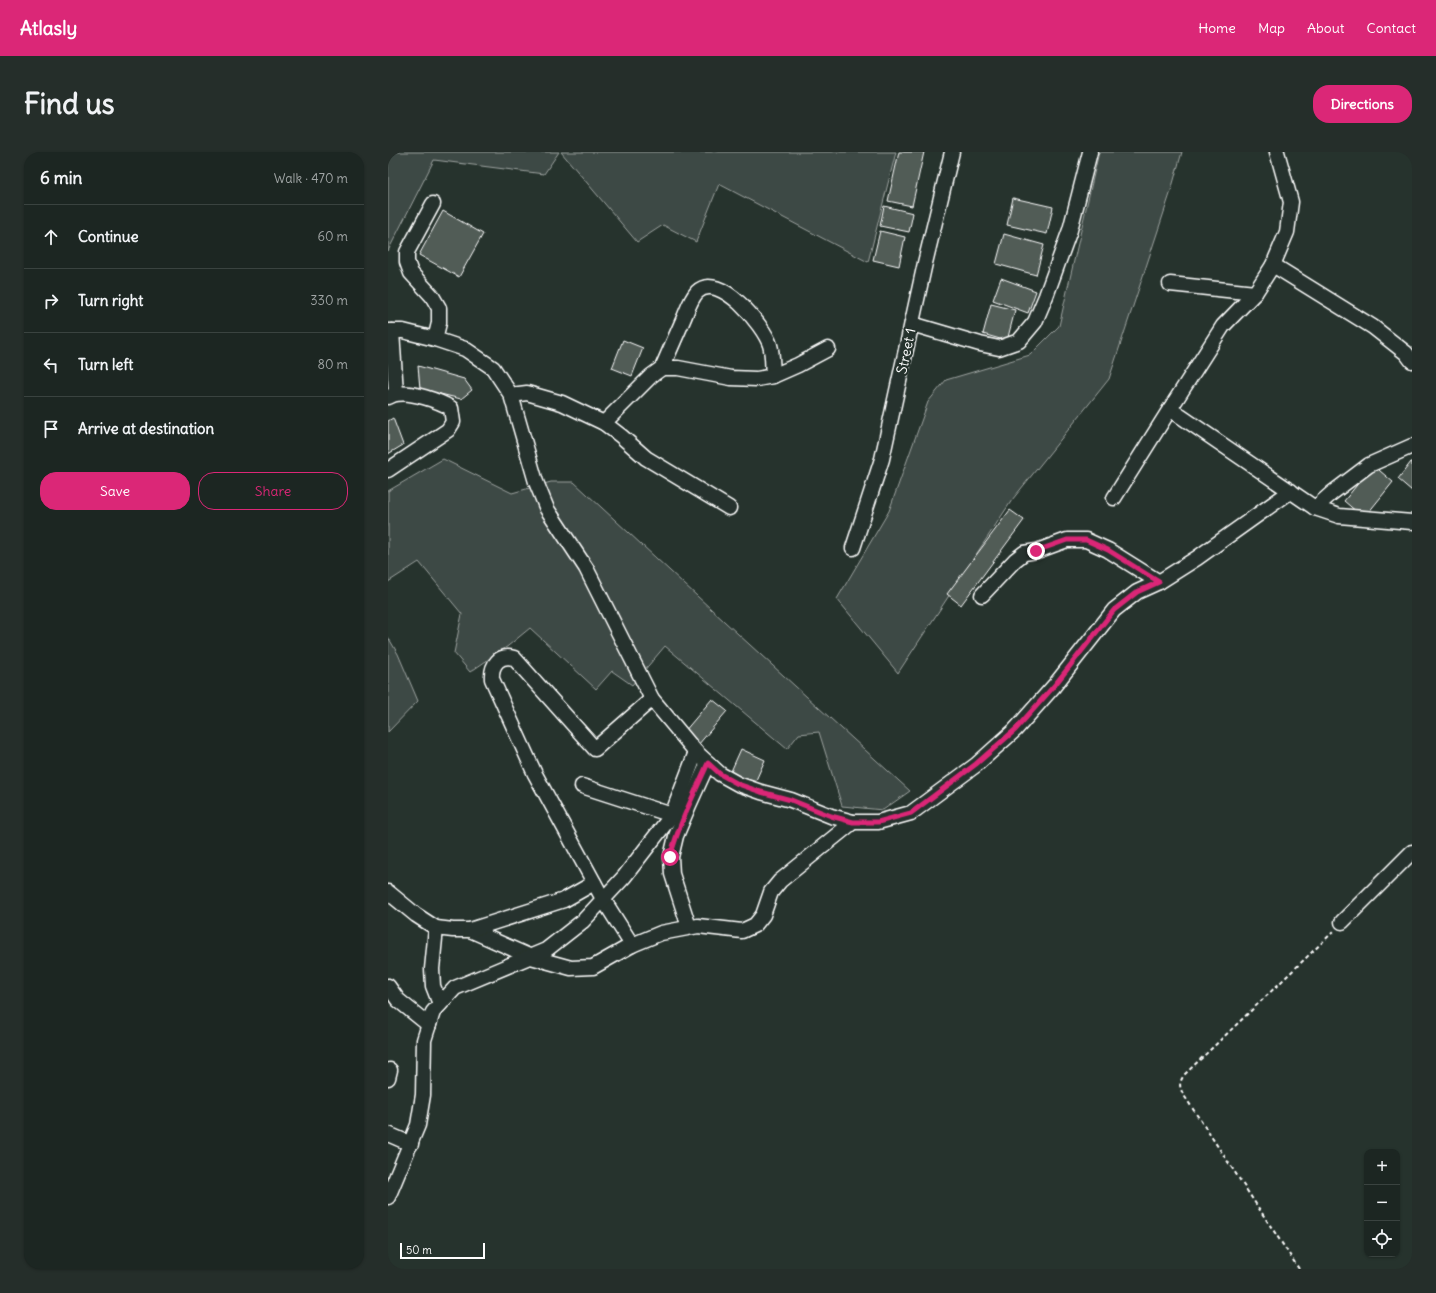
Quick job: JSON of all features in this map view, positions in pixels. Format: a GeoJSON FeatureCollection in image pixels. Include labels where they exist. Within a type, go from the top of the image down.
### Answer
{"type":"FeatureCollection","features":[{"type":"Feature","properties":{"kind":"street","name":"Street 1"},"geometry":{"type":"LineString","coordinates":[[853,548],[882,458],[952,152]]}},
{"type":"Feature","properties":{"kind":"street"},"geometry":{"type":"LineString","coordinates":[[912,324],[999,348],[1019,341],[1035,322],[1046,296],[1070,230],[1090,152]]}},
{"type":"Feature","properties":{"kind":"street"},"geometry":{"type":"LineString","coordinates":[[1114,498],[1223,326],[1255,292],[1273,265],[1287,232],[1291,202],[1277,152]]}},
{"type":"Feature","properties":{"kind":"street"},"geometry":{"type":"LineString","coordinates":[[433,204],[407,252],[407,262],[411,274],[432,296],[439,308],[439,323],[435,339]]}},
{"type":"Feature","properties":{"kind":"street"},"geometry":{"type":"LineString","coordinates":[[1273,265],[1372,327],[1406,353],[1412,361]]}},
{"type":"Feature","properties":{"kind":"street"},"geometry":{"type":"LineString","coordinates":[[1170,284],[1255,292]]}},
{"type":"Feature","properties":{"kind":"street"},"geometry":{"type":"LineString","coordinates":[[604,423],[651,376],[662,368],[689,305],[697,292],[706,287],[719,288],[728,293],[755,320],[763,331],[770,346],[773,376]]}},
{"type":"Feature","properties":{"kind":"street"},"geometry":{"type":"LineString","coordinates":[[388,470],[448,430],[453,422],[451,408],[443,403],[408,394],[392,395],[390,331],[403,331],[435,339],[465,349],[493,368],[511,394],[536,482],[547,509],[586,568],[652,699],[696,752],[720,774],[738,784],[791,800],[831,816],[853,822],[878,822],[911,813],[976,764],[1015,730],[1049,692],[1114,610],[1137,592],[1159,582],[1198,558],[1291,491]]}},
{"type":"Feature","properties":{"kind":"street"},"geometry":{"type":"LineString","coordinates":[[662,368],[678,368],[731,378],[757,379],[773,376],[798,366],[828,349]]}},
{"type":"Feature","properties":{"kind":"street"},"geometry":{"type":"LineString","coordinates":[[511,394],[527,393],[562,403],[604,423],[646,458],[729,508]]}},
{"type":"Feature","properties":{"kind":"street"},"geometry":{"type":"LineString","coordinates":[[1170,409],[1315,508],[1338,516],[1412,522]]}},
{"type":"Feature","properties":{"kind":"street"},"geometry":{"type":"LineString","coordinates":[[1315,508],[1369,465],[1412,446]]}},
{"type":"Feature","properties":{"kind":"street"},"geometry":{"type":"LineString","coordinates":[[982,595],[1015,560],[1024,553],[1036,551],[1067,540],[1086,540],[1108,550],[1159,582]]}},
{"type":"Feature","properties":{"kind":"street"},"geometry":{"type":"LineString","coordinates":[[632,945],[603,899],[535,774],[492,679],[492,672],[494,664],[501,658],[507,656],[514,658],[595,749],[652,699]]}},
{"type":"Feature","properties":{"kind":"street"},"geometry":{"type":"LineString","coordinates":[[388,1197],[418,1125],[423,1095],[424,1040],[433,1012],[455,988],[546,950],[577,926],[624,877],[672,815],[696,752]]}},
{"type":"Feature","properties":{"kind":"street"},"geometry":{"type":"LineString","coordinates":[[689,928],[672,874],[670,857],[679,829],[708,763]]}},
{"type":"Feature","properties":{"kind":"street"},"geometry":{"type":"LineString","coordinates":[[582,786],[672,815]]}},
{"type":"Feature","properties":{"kind":"street"},"geometry":{"type":"LineString","coordinates":[[470,930],[531,957],[571,968],[593,966],[632,945],[661,933],[698,926],[742,931],[755,925],[763,915],[771,892],[780,881],[853,822]]}},
{"type":"Feature","properties":{"kind":"street"},"geometry":{"type":"LineString","coordinates":[[1342,922],[1412,852]]}},
{"type":"Feature","properties":{"kind":"street"},"geometry":{"type":"LineString","coordinates":[[388,892],[416,915],[436,928],[470,930],[564,900],[594,883]]}},
{"type":"Feature","properties":{"kind":"street"},"geometry":{"type":"LineString","coordinates":[[436,928],[432,969],[433,986],[440,1004]]}},
{"type":"Feature","properties":{"kind":"street"},"geometry":{"type":"LineString","coordinates":[[388,986],[398,1000],[429,1025]]}},
{"type":"Feature","properties":{"kind":"street"},"geometry":{"type":"LineString","coordinates":[[388,1134],[411,1144]]}},
{"type":"Feature","properties":{"kind":"path"},"geometry":{"type":"LineString","coordinates":[[1299,1269],[1183,1094],[1180,1088],[1180,1082],[1184,1075],[1342,922]]}},
{"type":"Feature","properties":{"kind":"shaded area"},"geometry":{"type":"Polygon","coordinates":[[[388,152],[559,152],[544,174],[434,160],[388,251],[388,152]]]}},
{"type":"Feature","properties":{"kind":"shaded area"},"geometry":{"type":"Polygon","coordinates":[[[561,152],[896,152],[868,262],[719,184],[696,242],[663,225],[637,242],[561,152]]]}},
{"type":"Feature","properties":{"kind":"shaded area"},"geometry":{"type":"Polygon","coordinates":[[[1099,152],[1182,152],[1170,194],[1109,379],[1012,500],[898,673],[837,599],[889,511],[928,402],[946,380],[1030,355],[1059,326],[1099,152]]]}},
{"type":"Feature","properties":{"kind":"shaded area"},"geometry":{"type":"Polygon","coordinates":[[[443,459],[512,493],[551,482],[574,482],[910,791],[883,810],[842,806],[819,732],[799,734],[787,749],[665,646],[632,685],[612,671],[596,689],[530,628],[508,646],[470,672],[454,653],[462,614],[419,562],[388,582],[388,491],[443,459]]]}},
{"type":"Feature","properties":{"kind":"shaded area"},"geometry":{"type":"Polygon","coordinates":[[[388,637],[398,654],[418,701],[388,732],[388,637]]]}},
{"type":"Feature","properties":{"kind":"building"},"geometry":{"type":"Polygon","coordinates":[[[899,152],[924,152],[912,206],[888,201],[899,152]]]}},
{"type":"Feature","properties":{"kind":"building"},"geometry":{"type":"Polygon","coordinates":[[[1013,198],[1053,207],[1047,234],[1007,225],[1013,198]]]}},
{"type":"Feature","properties":{"kind":"building"},"geometry":{"type":"Polygon","coordinates":[[[884,206],[913,213],[909,232],[880,226],[884,206]]]}},
{"type":"Feature","properties":{"kind":"building"},"geometry":{"type":"Polygon","coordinates":[[[443,211],[483,234],[459,277],[419,255],[443,211]]]}},
{"type":"Feature","properties":{"kind":"building"},"geometry":{"type":"Polygon","coordinates":[[[880,231],[905,237],[899,266],[873,260],[880,231]]]}},
{"type":"Feature","properties":{"kind":"building"},"geometry":{"type":"Polygon","coordinates":[[[1004,234],[1044,245],[1036,275],[996,264],[1004,234]]]}},
{"type":"Feature","properties":{"kind":"building"},"geometry":{"type":"Polygon","coordinates":[[[1001,278],[1036,291],[1028,313],[993,300],[1001,278]]]}},
{"type":"Feature","properties":{"kind":"building"},"geometry":{"type":"Polygon","coordinates":[[[991,304],[1015,310],[1007,341],[983,334],[991,304]]]}},
{"type":"Feature","properties":{"kind":"building"},"geometry":{"type":"Polygon","coordinates":[[[623,340],[643,348],[632,376],[612,368],[623,340]]]}},
{"type":"Feature","properties":{"kind":"building"},"geometry":{"type":"Polygon","coordinates":[[[418,366],[464,379],[472,390],[461,399],[420,389],[418,366]]]}},
{"type":"Feature","properties":{"kind":"building"},"geometry":{"type":"Polygon","coordinates":[[[393,418],[403,445],[388,454],[388,421],[393,418]]]}},
{"type":"Feature","properties":{"kind":"building"},"geometry":{"type":"Polygon","coordinates":[[[1412,462],[1412,491],[1398,479],[1412,462]]]}},
{"type":"Feature","properties":{"kind":"building"},"geometry":{"type":"Polygon","coordinates":[[[1373,465],[1393,482],[1364,518],[1344,501],[1373,465]]]}},
{"type":"Feature","properties":{"kind":"building"},"geometry":{"type":"Polygon","coordinates":[[[1010,510],[1024,520],[961,605],[947,594],[1010,510]]]}},
{"type":"Feature","properties":{"kind":"building"},"geometry":{"type":"Polygon","coordinates":[[[712,699],[727,711],[698,745],[684,732],[712,699]]]}},
{"type":"Feature","properties":{"kind":"building"},"geometry":{"type":"Polygon","coordinates":[[[741,749],[765,760],[752,789],[728,778],[741,749]]]}},
{"type":"Feature","properties":{"kind":"route"},"geometry":{"type":"LineString","coordinates":[[670,857],[676,836],[708,763],[720,774],[738,784],[791,800],[831,816],[853,822],[878,822],[911,813],[976,764],[1015,730],[1054,686],[1114,610],[1137,592],[1159,582],[1108,550],[1086,540],[1067,540],[1036,551]]}}]}
